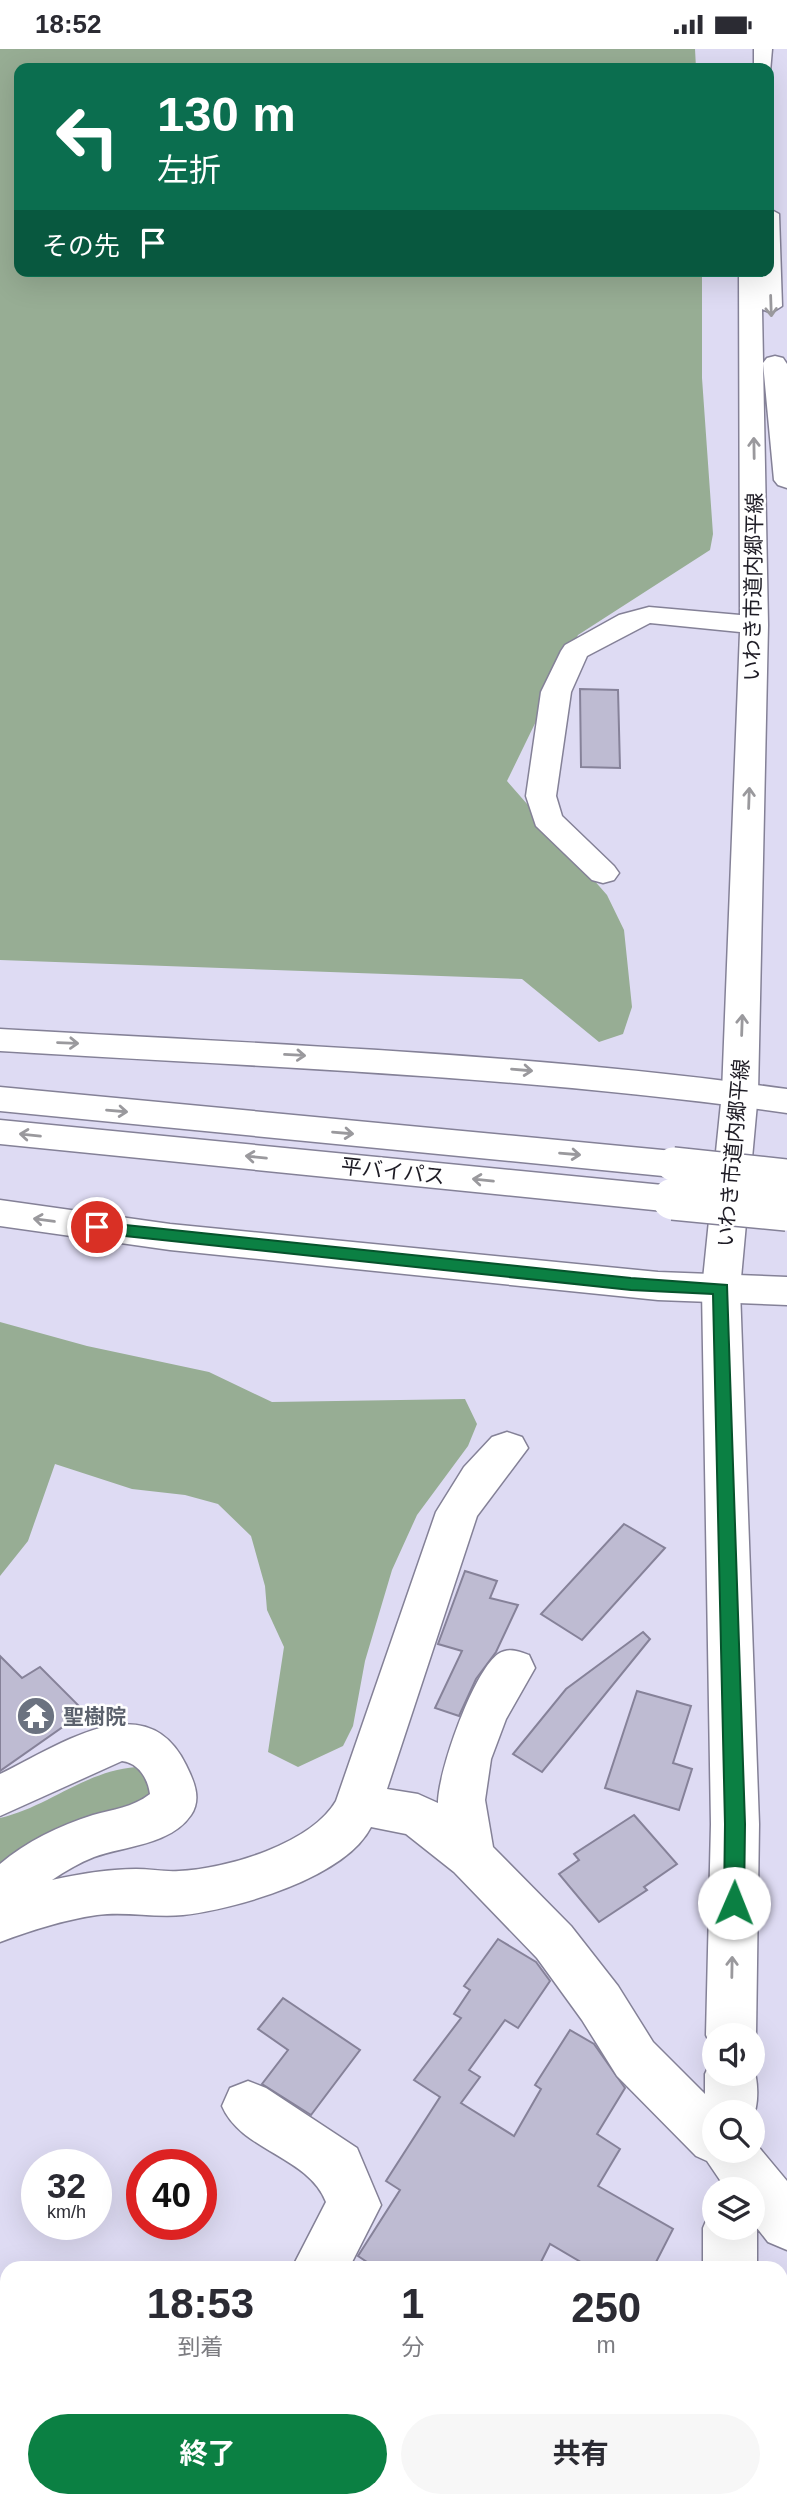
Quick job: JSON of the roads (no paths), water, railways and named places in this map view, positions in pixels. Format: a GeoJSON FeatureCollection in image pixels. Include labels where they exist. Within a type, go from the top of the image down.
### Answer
{"type":"FeatureCollection","features":[{"type":"Feature","properties":{"kind":"main road","name":"いわき市道内郷平線"},"geometry":{"type":"LineString","coordinates":[[731,2023],[735,1824],[721,1289],[740,1093],[754,625],[750,277]]}},
{"type":"Feature","properties":{"kind":"main road","name":"いわき市道内郷平線"},"geometry":{"type":"LineString","coordinates":[[770,277],[772,338],[787,480]]}},
{"type":"Feature","properties":{"kind":"main road"},"geometry":{"type":"LineString","coordinates":[[753,495],[787,498]]}},
{"type":"Feature","properties":{"kind":"main road"},"geometry":{"type":"LineString","coordinates":[[603,873],[547,819],[541,796],[556,692],[575,651],[629,621],[649,615],[754,625]]}},
{"type":"Feature","properties":{"kind":"main road"},"geometry":{"type":"LineString","coordinates":[[0,1040],[455,1064],[679,1084],[787,1101]]}},
{"type":"Feature","properties":{"kind":"main road","name":"平バイパス"},"geometry":{"type":"LineString","coordinates":[[0,1099],[673,1181],[787,1209]]}},
{"type":"Feature","properties":{"kind":"main road","name":"平バイパス"},"geometry":{"type":"LineString","coordinates":[[0,1132],[673,1181],[787,1176]]}},
{"type":"Feature","properties":{"kind":"main road"},"geometry":{"type":"LineString","coordinates":[[0,1213],[211,1242],[658,1286],[787,1291]]}},
{"type":"Feature","properties":{"kind":"main road"},"geometry":{"type":"LineString","coordinates":[[0,1920],[36,1906],[83,1898],[129,1891],[181,1894],[256,1877],[303,1857],[344,1829],[358,1804],[457,1512],[479,1478],[507,1448]]}},
{"type":"Feature","properties":{"kind":"main road"},"geometry":{"type":"LineString","coordinates":[[471,1857],[462,1794],[468,1762],[477,1736],[513,1668]]}},
{"type":"Feature","properties":{"kind":"main road"},"geometry":{"type":"LineString","coordinates":[[0,1795],[108,1744],[128,1740],[152,1750],[164,1765],[173,1790],[174,1802],[160,1816],[145,1824],[90,1837],[53,1853],[30,1868],[0,1895]]}},
{"type":"Feature","properties":{"kind":"main road"},"geometry":{"type":"LineString","coordinates":[[358,1804],[418,1815],[471,1857],[554,1942],[600,2003],[635,2059],[702,2127]]}},
{"type":"Feature","properties":{"kind":"main road"},"geometry":{"type":"LineString","coordinates":[[248,2106],[338,2166],[354,2205],[322,2261]]}},
{"type":"Feature","properties":{"kind":"main road"},"geometry":{"type":"LineString","coordinates":[[739,2163],[787,2223]]}},
{"type":"Feature","properties":{"kind":"main road"},"geometry":{"type":"LineString","coordinates":[[730,2240],[730,2261]]}},
{"type":"Feature","properties":{"kind":"place","name":"聖樹院"},"geometry":{"type":"Point","coordinates":[36,1716]}}]}
